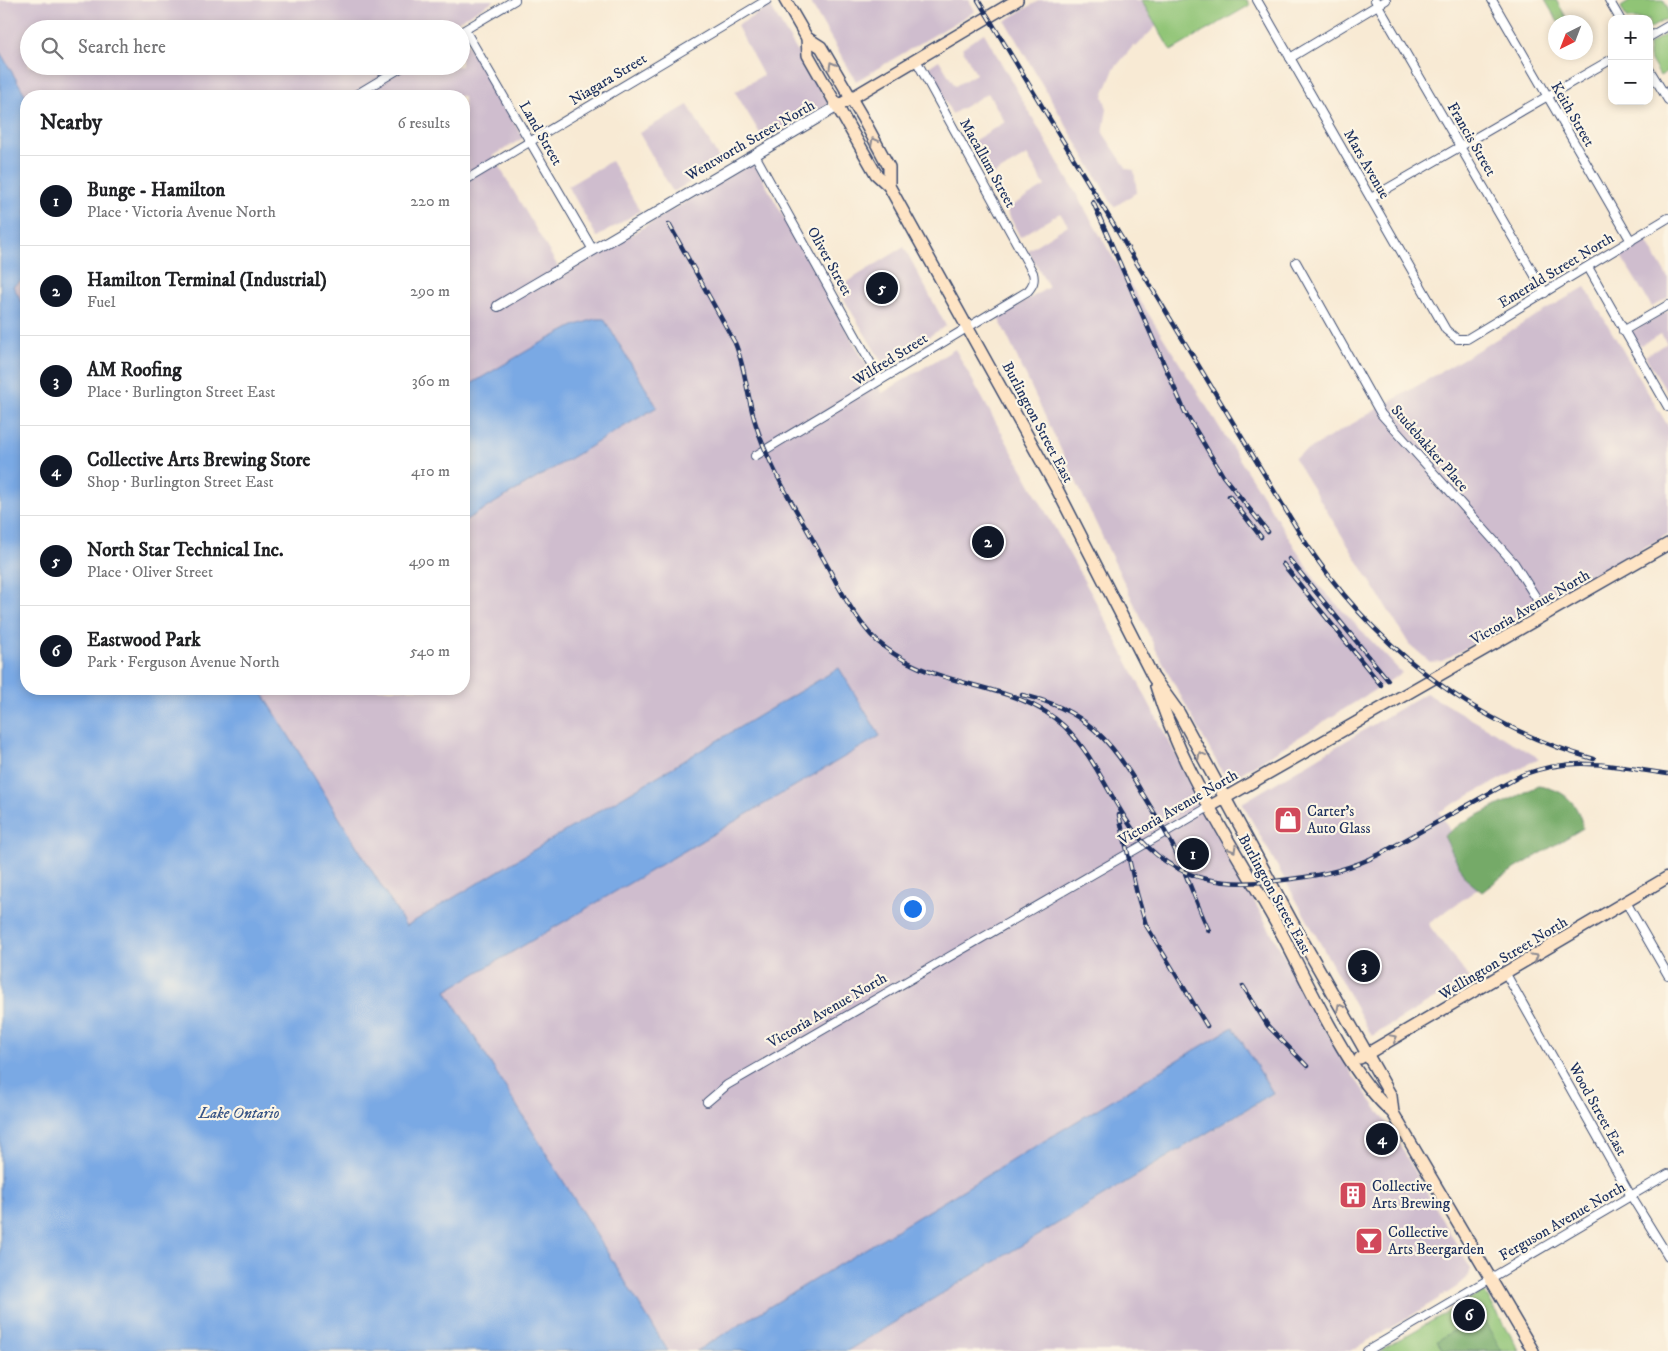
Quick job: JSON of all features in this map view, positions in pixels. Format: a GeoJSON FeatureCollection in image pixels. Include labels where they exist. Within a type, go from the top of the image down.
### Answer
{"type":"FeatureCollection","features":[{"type":"Feature","properties":{"kind":"main road","name":"Burlington Street East"},"geometry":{"type":"LineString","coordinates":[[785,0],[806,38],[808,55],[876,174],[889,186],[969,327],[1062,499],[1153,677],[1179,713],[1224,798],[1391,1096],[1393,1113]]}},
{"type":"Feature","properties":{"kind":"main road","name":"Wentworth Street North"},"geometry":{"type":"LineString","coordinates":[[838,106],[1017,0]]}},
{"type":"Feature","properties":{"kind":"main road","name":"Burlington Street East"},"geometry":{"type":"LineString","coordinates":[[806,38],[821,47],[851,99],[889,167],[889,186]]}},
{"type":"Feature","properties":{"kind":"main road","name":"Victoria Avenue North"},"geometry":{"type":"LineString","coordinates":[[1209,807],[1668,544]]}},
{"type":"Feature","properties":{"kind":"main road","name":"Burlington Street East"},"geometry":{"type":"LineString","coordinates":[[1153,677],[1166,719],[1209,807],[1353,1063],[1381,1103],[1393,1113],[1533,1351]]}},
{"type":"Feature","properties":{"kind":"main road","name":"Wellington Street North"},"geometry":{"type":"LineString","coordinates":[[1353,1063],[1668,877]]}},
{"type":"Feature","properties":{"kind":"street"},"geometry":{"type":"LineString","coordinates":[[470,27],[515,0]]}},
{"type":"Feature","properties":{"kind":"street","name":"Niagara Street"},"geometry":{"type":"LineString","coordinates":[[470,177],[767,0]]}},
{"type":"Feature","properties":{"kind":"street","name":"Mars Avenue"},"geometry":{"type":"LineString","coordinates":[[1257,0],[1446,330],[1457,339]]}},
{"type":"Feature","properties":{"kind":"street"},"geometry":{"type":"LineString","coordinates":[[1290,58],[1377,2],[1386,0]]}},
{"type":"Feature","properties":{"kind":"street","name":"Keith Street"},"geometry":{"type":"LineString","coordinates":[[1492,0],[1631,241]]}},
{"type":"Feature","properties":{"kind":"street"},"geometry":{"type":"LineString","coordinates":[[1609,0],[1618,15]]}},
{"type":"Feature","properties":{"kind":"street","name":"Francis Street"},"geometry":{"type":"LineString","coordinates":[[1377,2],[1546,293]]}},
{"type":"Feature","properties":{"kind":"street"},"geometry":{"type":"LineString","coordinates":[[1653,35],[1668,26]]}},
{"type":"Feature","properties":{"kind":"street","name":"Land Street"},"geometry":{"type":"LineString","coordinates":[[470,42],[593,250]]}},
{"type":"Feature","properties":{"kind":"street","name":"Macallum Street"},"geometry":{"type":"LineString","coordinates":[[916,60],[1033,273],[1034,280]]}},
{"type":"Feature","properties":{"kind":"street"},"geometry":{"type":"LineString","coordinates":[[1371,198],[1609,60]]}},
{"type":"Feature","properties":{"kind":"street"},"geometry":{"type":"LineString","coordinates":[[364,90],[389,75]]}},
{"type":"Feature","properties":{"kind":"street"},"geometry":{"type":"LineString","coordinates":[[1653,76],[1668,100]]}},
{"type":"Feature","properties":{"kind":"street","name":"Wentworth Street North"},"geometry":{"type":"LineString","coordinates":[[498,306],[838,106]]}},
{"type":"Feature","properties":{"kind":"street","name":"Oliver Street"},"geometry":{"type":"LineString","coordinates":[[755,155],[880,380]]}},
{"type":"Feature","properties":{"kind":"street","name":"Emerald Street North"},"geometry":{"type":"LineString","coordinates":[[1457,339],[1467,339],[1668,218]]}},
{"type":"Feature","properties":{"kind":"street","name":"Studebakker Place"},"geometry":{"type":"LineString","coordinates":[[1296,262],[1381,414],[1514,563],[1547,615]]}},
{"type":"Feature","properties":{"kind":"street"},"geometry":{"type":"LineString","coordinates":[[1588,267],[1668,407]]}},
{"type":"Feature","properties":{"kind":"street","name":"Wilfred Street"},"geometry":{"type":"LineString","coordinates":[[755,456],[1028,291],[1034,280]]}},
{"type":"Feature","properties":{"kind":"street"},"geometry":{"type":"LineString","coordinates":[[1623,331],[1668,305]]}},
{"type":"Feature","properties":{"kind":"street","name":"Victoria Avenue North"},"geometry":{"type":"LineString","coordinates":[[707,1102],[727,1085],[1209,807]]}},
{"type":"Feature","properties":{"kind":"street"},"geometry":{"type":"LineString","coordinates":[[1626,902],[1668,975]]}},
{"type":"Feature","properties":{"kind":"street","name":"Wood Street East"},"geometry":{"type":"LineString","coordinates":[[1506,974],[1631,1196],[1668,1256]]}},
{"type":"Feature","properties":{"kind":"street","name":"Ferguson Avenue North"},"geometry":{"type":"LineString","coordinates":[[1367,1351],[1668,1174]]}},
{"type":"Feature","properties":{"kind":"shaded area"},"geometry":{"type":"Polygon","coordinates":[[[0,0],[495,0],[460,20],[20,20],[20,75],[470,75],[470,49],[523,138],[493,156],[563,275],[753,162],[882,393],[955,349],[1101,611],[1214,828],[1301,987],[1353,1076],[1387,1123],[1469,1266],[1467,1278],[1457,1287],[1414,1314],[1350,1351],[847,1351],[1273,1094],[1233,1027],[696,1351],[668,1351],[445,991],[879,736],[838,668],[406,926],[264,695],[470,695],[470,517],[657,407],[596,319],[574,326],[537,345],[470,384],[470,90],[22,90],[0,52],[0,0]]]}},
{"type":"Feature","properties":{"kind":"shaded area"},"geometry":{"type":"Polygon","coordinates":[[[809,0],[969,0],[975,11],[856,81],[809,0]]]}},
{"type":"Feature","properties":{"kind":"shaded area"},"geometry":{"type":"Polygon","coordinates":[[[1040,0],[1141,0],[1156,26],[1136,47],[1134,45],[1114,69],[1103,96],[1107,109],[1103,133],[1127,169],[1134,170],[1137,192],[1114,207],[1005,21],[1040,0]]]}},
{"type":"Feature","properties":{"kind":"shaded area"},"geometry":{"type":"Polygon","coordinates":[[[770,6],[829,104],[764,140],[735,92],[763,75],[737,26],[770,6]]]}},
{"type":"Feature","properties":{"kind":"shaded area"},"geometry":{"type":"Polygon","coordinates":[[[984,33],[1109,251],[1319,586],[1402,673],[1235,777],[1222,772],[1158,654],[998,317],[1049,287],[1028,250],[1068,225],[1060,213],[1020,237],[1006,209],[1045,186],[1027,155],[988,178],[970,143],[1005,122],[988,93],[952,114],[930,72],[930,66],[939,60],[955,86],[976,74],[962,48],[984,33]]]}},
{"type":"Feature","properties":{"kind":"shaded area"},"geometry":{"type":"Polygon","coordinates":[[[688,105],[722,164],[673,192],[639,133],[688,105]]]}},
{"type":"Feature","properties":{"kind":"shaded area"},"geometry":{"type":"Polygon","coordinates":[[[611,161],[640,211],[597,237],[568,186],[611,161]]]}},
{"type":"Feature","properties":{"kind":"shaded area"},"geometry":{"type":"Polygon","coordinates":[[[1646,241],[1668,278],[1668,297],[1652,307],[1621,256],[1646,241]]]}},
{"type":"Feature","properties":{"kind":"shaded area"},"geometry":{"type":"Polygon","coordinates":[[[904,247],[946,326],[883,364],[837,288],[904,247]]]}},
{"type":"Feature","properties":{"kind":"shaded area"},"geometry":{"type":"Polygon","coordinates":[[[20,281],[20,299],[12,286],[20,281]]]}},
{"type":"Feature","properties":{"kind":"shaded area"},"geometry":{"type":"Polygon","coordinates":[[[1585,287],[1668,426],[1668,534],[1442,661],[1430,662],[1409,644],[1294,458],[1585,287]]]}},
{"type":"Feature","properties":{"kind":"shaded area"},"geometry":{"type":"Polygon","coordinates":[[[1668,311],[1668,393],[1645,356],[1667,343],[1661,334],[1639,346],[1631,332],[1668,311]]]}},
{"type":"Feature","properties":{"kind":"shaded area"},"geometry":{"type":"Polygon","coordinates":[[[1426,693],[1539,758],[1439,812],[1482,886],[1428,924],[1469,978],[1372,1036],[1242,803],[1426,693]]]}},
{"type":"Feature","properties":{"kind":"green space"},"geometry":{"type":"Polygon","coordinates":[[[1141,0],[1247,0],[1250,5],[1171,51],[1141,0]]]}},
{"type":"Feature","properties":{"kind":"green space"},"geometry":{"type":"Polygon","coordinates":[[[1545,0],[1556,0],[1565,15],[1554,15],[1545,0]]]}},
{"type":"Feature","properties":{"kind":"green space"},"geometry":{"type":"Polygon","coordinates":[[[1632,0],[1663,0],[1668,8],[1668,18],[1653,27],[1653,15],[1625,15],[1621,7],[1632,0]]]}},
{"type":"Feature","properties":{"kind":"green space"},"geometry":{"type":"Polygon","coordinates":[[[1668,33],[1668,71],[1660,76],[1653,64],[1653,42],[1668,33]]]}},
{"type":"Feature","properties":{"kind":"green space"},"geometry":{"type":"Polygon","coordinates":[[[1538,786],[1555,790],[1568,798],[1578,811],[1583,828],[1500,878],[1482,892],[1465,878],[1444,836],[1462,823],[1538,786]]]}},
{"type":"Feature","properties":{"kind":"green space"},"geometry":{"type":"Polygon","coordinates":[[[1481,1293],[1485,1293],[1520,1351],[1379,1351],[1481,1293]]]}},
{"type":"Feature","properties":{"kind":"green space"},"geometry":{"type":"Polygon","coordinates":[[[1480,1314],[1502,1351],[1443,1351],[1437,1341],[1480,1314]]]}},
{"type":"Feature","properties":{"kind":"water","name":"Lake Ontario"},"geometry":{"type":"Polygon","coordinates":[[[0,52],[22,90],[20,90],[20,282],[13,286],[20,298],[20,695],[264,695],[406,926],[839,668],[880,736],[446,991],[668,1351],[0,1351],[0,52]]]}},
{"type":"Feature","properties":{"kind":"water"},"geometry":{"type":"Polygon","coordinates":[[[595,319],[604,319],[657,407],[470,517],[470,384],[537,345],[574,326],[595,319]]]}},
{"type":"Feature","properties":{"kind":"water"},"geometry":{"type":"Polygon","coordinates":[[[1233,1027],[1273,1093],[847,1351],[696,1351],[1233,1027]]]}},
{"type":"Feature","properties":{"kind":"railway"},"geometry":{"type":"LineString","coordinates":[[978,0],[1302,537],[1329,576],[1359,612],[1392,645],[1427,675],[1466,702],[1506,725],[1549,744],[1594,759]]}},
{"type":"Feature","properties":{"kind":"railway"},"geometry":{"type":"LineString","coordinates":[[1093,202],[1185,412],[1223,476],[1268,532]]}},
{"type":"Feature","properties":{"kind":"railway"},"geometry":{"type":"LineString","coordinates":[[669,224],[735,343],[742,363],[756,425],[776,474],[843,594],[863,625],[878,642],[904,660],[944,677],[1027,702],[1047,713],[1064,726],[1093,763],[1134,831],[1150,849],[1167,863],[1205,879],[1225,882],[1268,882],[1314,876],[1337,871],[1380,854],[1522,775],[1553,766],[1581,764],[1642,770]]}},
{"type":"Feature","properties":{"kind":"railway"},"geometry":{"type":"LineString","coordinates":[[1229,496],[1261,537]]}},
{"type":"Feature","properties":{"kind":"railway"},"geometry":{"type":"LineString","coordinates":[[1289,559],[1388,680]]}},
{"type":"Feature","properties":{"kind":"railway"},"geometry":{"type":"LineString","coordinates":[[1283,564],[1381,685]]}},
{"type":"Feature","properties":{"kind":"railway"},"geometry":{"type":"LineString","coordinates":[[1022,695],[1063,709],[1095,730],[1109,744],[1133,777],[1171,841],[1209,931]]}},
{"type":"Feature","properties":{"kind":"railway"},"geometry":{"type":"LineString","coordinates":[[1635,769],[1668,774]]}},
{"type":"Feature","properties":{"kind":"railway"},"geometry":{"type":"LineString","coordinates":[[1119,815],[1146,925],[1207,1026]]}},
{"type":"Feature","properties":{"kind":"railway"},"geometry":{"type":"LineString","coordinates":[[1243,986],[1268,1026],[1307,1066]]}},
{"type":"Feature","properties":{"kind":"place","name":"North Star Technical Inc."},"geometry":{"type":"Point","coordinates":[882,288]}},
{"type":"Feature","properties":{"kind":"place","name":"Hamilton Terminal (Industrial)"},"geometry":{"type":"Point","coordinates":[988,542]}},
{"type":"Feature","properties":{"kind":"place","name":"Carter's Auto Glass"},"geometry":{"type":"Point","coordinates":[1288,820]}},
{"type":"Feature","properties":{"kind":"place","name":"Bunge - Hamilton"},"geometry":{"type":"Point","coordinates":[1193,854]}},
{"type":"Feature","properties":{"kind":"place","name":"AM Roofing"},"geometry":{"type":"Point","coordinates":[1364,966]}},
{"type":"Feature","properties":{"kind":"place","name":"Collective Arts Brewing Store"},"geometry":{"type":"Point","coordinates":[1382,1139]}},
{"type":"Feature","properties":{"kind":"place","name":"Collective Arts Brewing"},"geometry":{"type":"Point","coordinates":[1353,1195]}},
{"type":"Feature","properties":{"kind":"place","name":"Collective Arts Beergarden"},"geometry":{"type":"Point","coordinates":[1369,1241]}},
{"type":"Feature","properties":{"kind":"place","name":"Eastwood Park"},"geometry":{"type":"Point","coordinates":[1469,1315]}}]}
